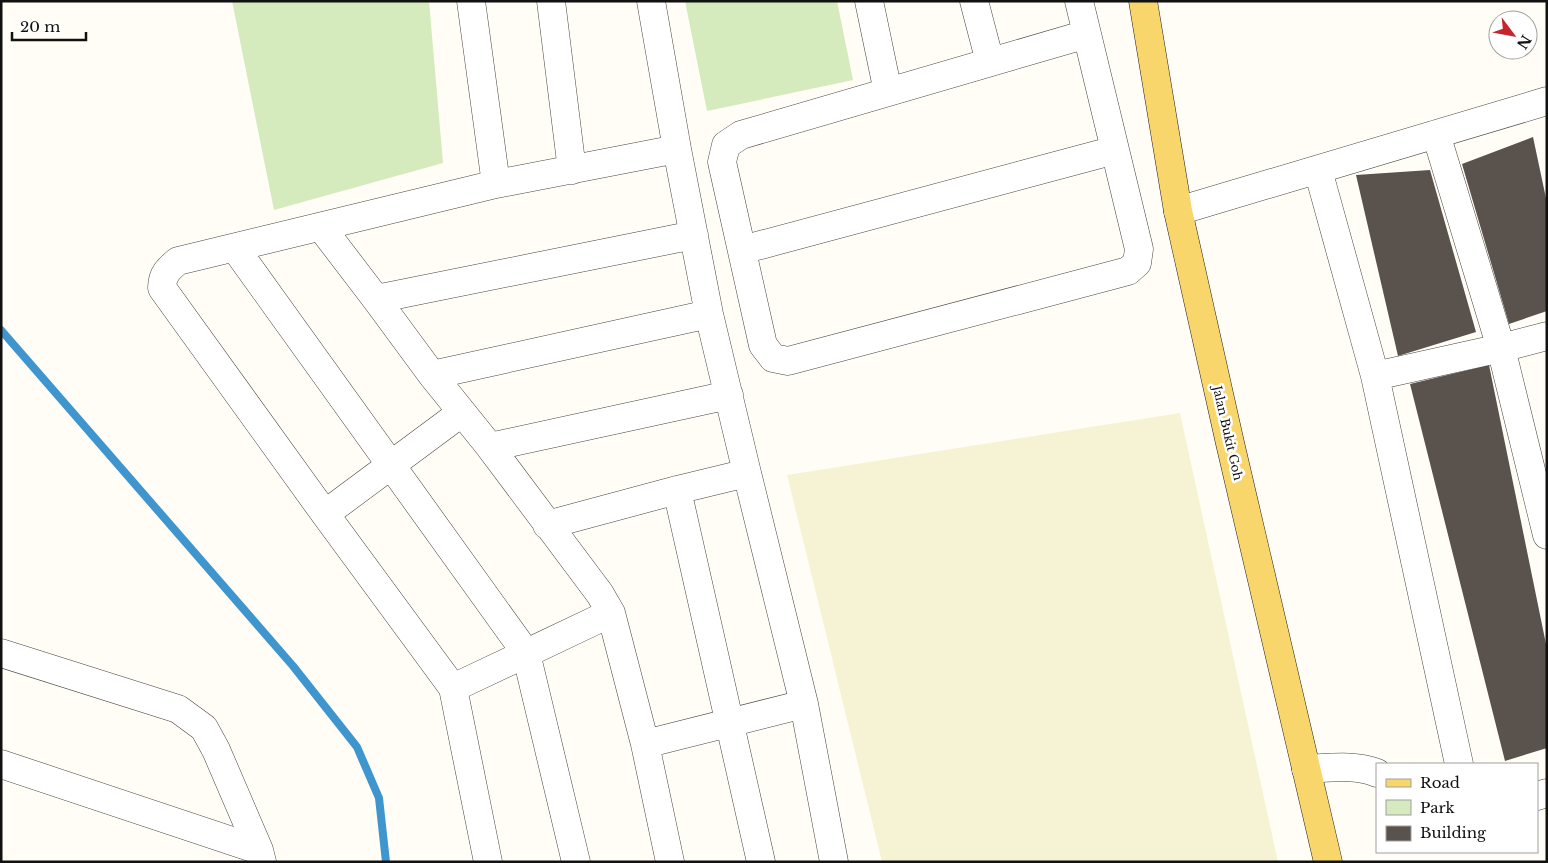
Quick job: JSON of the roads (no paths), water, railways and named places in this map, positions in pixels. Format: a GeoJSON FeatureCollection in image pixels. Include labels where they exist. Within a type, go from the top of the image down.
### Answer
{"type":"FeatureCollection","features":[{"type":"Feature","properties":{"kind":"main road","name":"Jalan Bukit Goh"},"geometry":{"type":"LineString","coordinates":[[1143,1],[1178,211],[1328,862]]}},
{"type":"Feature","properties":{"kind":"street"},"geometry":{"type":"LineString","coordinates":[[471,1],[496,184]]}},
{"type":"Feature","properties":{"kind":"street"},"geometry":{"type":"LineString","coordinates":[[551,1],[572,170]]}},
{"type":"Feature","properties":{"kind":"street"},"geometry":{"type":"LineString","coordinates":[[651,1],[677,149],[710,314],[804,704],[834,862]]}},
{"type":"Feature","properties":{"kind":"street"},"geometry":{"type":"LineString","coordinates":[[869,1],[888,92]]}},
{"type":"Feature","properties":{"kind":"street"},"geometry":{"type":"LineString","coordinates":[[974,1],[990,62]]}},
{"type":"Feature","properties":{"kind":"street"},"geometry":{"type":"LineString","coordinates":[[1079,1],[1139,250],[1137,263],[1128,271],[788,361],[773,358],[764,345],[722,162],[726,145],[741,135],[1086,34]]}},
{"type":"Feature","properties":{"kind":"street"},"geometry":{"type":"LineString","coordinates":[[1178,211],[1547,101]]}},
{"type":"Feature","properties":{"kind":"street"},"geometry":{"type":"LineString","coordinates":[[1436,134],[1501,348],[1547,535]]}},
{"type":"Feature","properties":{"kind":"street"},"geometry":{"type":"LineString","coordinates":[[488,862],[453,688],[162,288],[162,280],[170,267],[178,262],[496,184],[677,149]]}},
{"type":"Feature","properties":{"kind":"street"},"geometry":{"type":"LineString","coordinates":[[742,250],[1114,150]]}},
{"type":"Feature","properties":{"kind":"street"},"geometry":{"type":"LineString","coordinates":[[1318,170],[1376,376],[1459,763]]}},
{"type":"Feature","properties":{"kind":"street"},"geometry":{"type":"LineString","coordinates":[[322,227],[461,413],[490,447],[600,594],[611,613],[645,744],[670,862]]}},
{"type":"Feature","properties":{"kind":"street"},"geometry":{"type":"LineString","coordinates":[[376,299],[694,235]]}},
{"type":"Feature","properties":{"kind":"street"},"geometry":{"type":"LineString","coordinates":[[235,248],[526,653],[576,862]]}},
{"type":"Feature","properties":{"kind":"street"},"geometry":{"type":"LineString","coordinates":[[432,375],[710,314]]}},
{"type":"Feature","properties":{"kind":"street"},"geometry":{"type":"LineString","coordinates":[[1376,376],[1547,336]]}},
{"type":"Feature","properties":{"kind":"street"},"geometry":{"type":"LineString","coordinates":[[490,447],[729,395]]}},
{"type":"Feature","properties":{"kind":"street"},"geometry":{"type":"LineString","coordinates":[[325,514],[461,413]]}},
{"type":"Feature","properties":{"kind":"street"},"geometry":{"type":"LineString","coordinates":[[547,525],[747,473]]}},
{"type":"Feature","properties":{"kind":"street"},"geometry":{"type":"LineString","coordinates":[[677,490],[761,862]]}},
{"type":"Feature","properties":{"kind":"street"},"geometry":{"type":"LineString","coordinates":[[453,688],[611,613]]}},
{"type":"Feature","properties":{"kind":"street"},"geometry":{"type":"LineString","coordinates":[[1,653],[178,709],[204,728],[216,750],[260,856]]}},
{"type":"Feature","properties":{"kind":"street"},"geometry":{"type":"LineString","coordinates":[[645,744],[804,704]]}},
{"type":"Feature","properties":{"kind":"street"},"geometry":{"type":"LineString","coordinates":[[1,764],[260,856]]}},
{"type":"Feature","properties":{"kind":"street"},"geometry":{"type":"LineString","coordinates":[[1306,769],[1349,768],[1370,770],[1376,773]]}},
{"type":"Feature","properties":{"kind":"waterway"},"geometry":{"type":"LineString","coordinates":[[1,330],[293,666],[357,747],[379,798],[386,862]]}}]}
